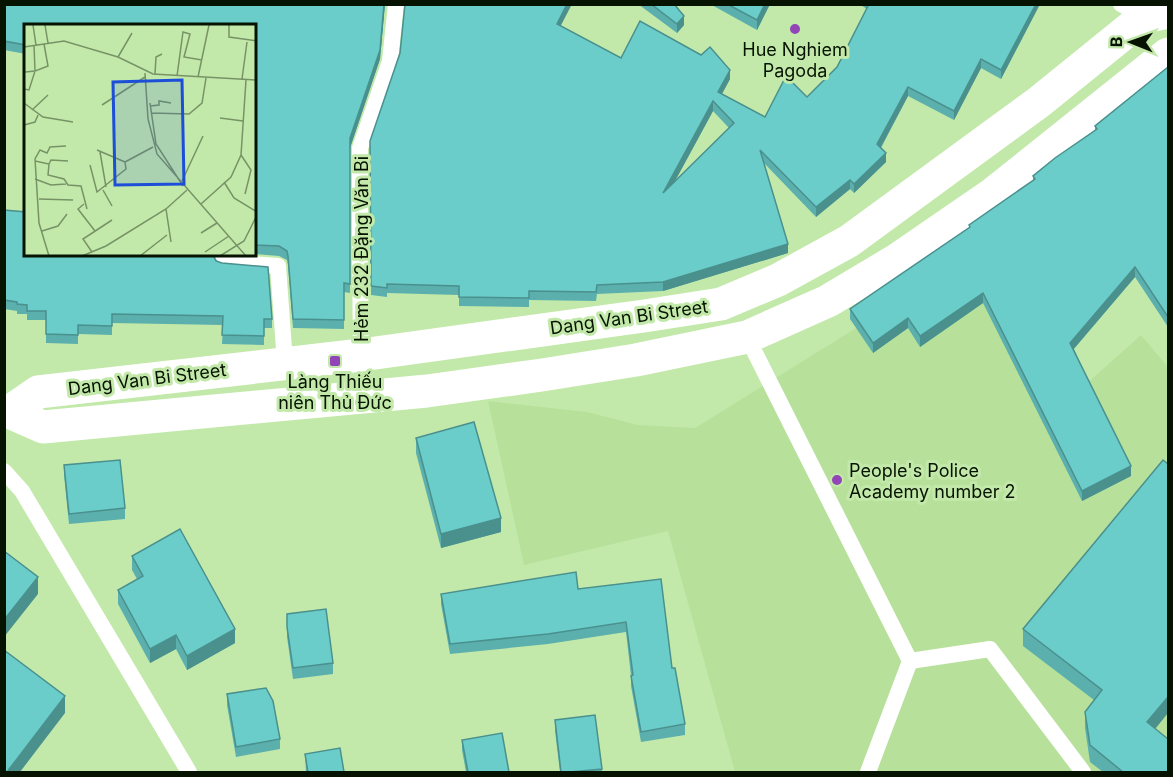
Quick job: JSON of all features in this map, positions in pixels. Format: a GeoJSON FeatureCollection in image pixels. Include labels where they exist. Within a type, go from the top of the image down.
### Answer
{"type":"FeatureCollection","features":[{"type":"Feature","properties":{"kind":"main road","name":"Dang Van Bi Street"},"geometry":{"type":"LineString","coordinates":[[7,412],[38,392],[361,355],[721,304],[778,280],[849,241],[1039,102],[1144,11]]}},
{"type":"Feature","properties":{"kind":"main road","name":"Dang Van Bi Street"},"geometry":{"type":"LineString","coordinates":[[7,412],[43,427],[427,391],[636,360],[747,337],[828,301],[894,261],[994,193],[1168,54]]}},
{"type":"Feature","properties":{"kind":"lane","name":"Hẻm 232 Đặng Văn Bi"},"geometry":{"type":"LineString","coordinates":[[361,355],[360,148],[390,61],[396,4]]}},
{"type":"Feature","properties":{"kind":"lane"},"geometry":{"type":"LineString","coordinates":[[224,256],[223,262],[278,266],[285,363]]}},
{"type":"Feature","properties":{"kind":"lane"},"geometry":{"type":"LineString","coordinates":[[747,337],[910,661],[868,772]]}},
{"type":"Feature","properties":{"kind":"lane"},"geometry":{"type":"LineString","coordinates":[[4,471],[22,491],[189,772]]}},
{"type":"Feature","properties":{"kind":"lane"},"geometry":{"type":"LineString","coordinates":[[910,661],[990,649],[1083,772]]}},
{"type":"Feature","properties":{"kind":"shaded area","name":"People's Police Academy number 2"},"geometry":{"type":"Polygon","coordinates":[[[951,269],[1085,385],[1141,335],[1168,367],[1168,772],[735,772],[668,531],[524,565],[488,401],[587,412],[638,425],[695,428],[951,269]]]}},
{"type":"Feature","properties":{"kind":"building"},"geometry":{"type":"Polygon","coordinates":[[[4,4],[384,4],[380,50],[350,138],[350,284],[344,283],[344,320],[293,319],[287,251],[279,246],[256,245],[256,24],[24,24],[24,45],[4,41],[4,4]]]}},
{"type":"Feature","properties":{"kind":"building"},"geometry":{"type":"Polygon","coordinates":[[[405,4],[567,4],[557,24],[621,58],[640,21],[701,55],[710,47],[730,70],[718,92],[765,117],[786,76],[807,97],[837,67],[869,4],[1036,4],[1001,70],[981,59],[954,111],[908,87],[877,144],[886,153],[854,184],[850,180],[816,207],[760,150],[788,244],[663,282],[597,285],[596,292],[529,291],[529,298],[459,297],[459,286],[387,284],[387,288],[371,286],[370,141],[400,53],[405,4]],[[713,101],[663,193],[734,123],[713,101]]]}},
{"type":"Feature","properties":{"kind":"building"},"geometry":{"type":"Polygon","coordinates":[[[651,4],[674,4],[684,16],[677,24],[651,4]]]}},
{"type":"Feature","properties":{"kind":"building"},"geometry":{"type":"Polygon","coordinates":[[[727,4],[765,4],[757,20],[727,4]]]}},
{"type":"Feature","properties":{"kind":"building"},"geometry":{"type":"Polygon","coordinates":[[[1168,67],[1168,317],[1135,267],[1070,343],[1131,466],[1082,491],[983,293],[920,336],[908,318],[873,343],[850,309],[970,227],[969,225],[1035,179],[1033,176],[1097,129],[1095,126],[1168,67]]]}},
{"type":"Feature","properties":{"kind":"building"},"geometry":{"type":"Polygon","coordinates":[[[4,210],[24,212],[24,256],[214,256],[216,261],[222,263],[268,267],[272,319],[264,319],[264,336],[222,335],[223,316],[112,314],[112,326],[78,325],[78,335],[46,334],[46,311],[27,311],[27,305],[4,300],[4,210]]]}},
{"type":"Feature","properties":{"kind":"building"},"geometry":{"type":"Polygon","coordinates":[[[474,422],[501,518],[441,534],[416,438],[474,422]]]}},
{"type":"Feature","properties":{"kind":"building"},"geometry":{"type":"Polygon","coordinates":[[[120,460],[125,508],[69,514],[64,465],[120,460]]]}},
{"type":"Feature","properties":{"kind":"building"},"geometry":{"type":"Polygon","coordinates":[[[1163,460],[1168,464],[1168,697],[1147,722],[1168,739],[1168,772],[1123,772],[1090,745],[1085,712],[1102,690],[1023,629],[1163,460]]]}},
{"type":"Feature","properties":{"kind":"building"},"geometry":{"type":"Polygon","coordinates":[[[180,529],[235,629],[187,656],[176,635],[150,649],[118,590],[143,576],[132,556],[180,529]]]}},
{"type":"Feature","properties":{"kind":"building"},"geometry":{"type":"Polygon","coordinates":[[[4,551],[38,577],[4,620],[4,551]]]}},
{"type":"Feature","properties":{"kind":"building"},"geometry":{"type":"Polygon","coordinates":[[[576,572],[578,589],[661,579],[672,668],[675,668],[685,724],[641,732],[631,676],[633,675],[626,622],[548,634],[450,644],[441,594],[576,572]]]}},
{"type":"Feature","properties":{"kind":"building"},"geometry":{"type":"Polygon","coordinates":[[[326,609],[333,663],[293,668],[287,614],[326,609]]]}},
{"type":"Feature","properties":{"kind":"building"},"geometry":{"type":"Polygon","coordinates":[[[4,650],[65,696],[7,772],[4,772],[4,650]]]}},
{"type":"Feature","properties":{"kind":"building"},"geometry":{"type":"Polygon","coordinates":[[[266,688],[273,701],[280,739],[236,747],[227,694],[266,688]]]}},
{"type":"Feature","properties":{"kind":"building"},"geometry":{"type":"Polygon","coordinates":[[[595,715],[602,769],[561,772],[555,720],[595,715]]]}},
{"type":"Feature","properties":{"kind":"building"},"geometry":{"type":"Polygon","coordinates":[[[502,733],[509,772],[468,772],[462,740],[502,733]]]}},
{"type":"Feature","properties":{"kind":"building"},"geometry":{"type":"Polygon","coordinates":[[[340,748],[344,772],[308,772],[305,754],[340,748]]]}},
{"type":"Feature","properties":{"kind":"place","name":"Hue Nghiem Pagoda"},"geometry":{"type":"Point","coordinates":[795,29]}},
{"type":"Feature","properties":{"kind":"place","name":"Làng Thiếu niên Thủ Đức"},"geometry":{"type":"Point","coordinates":[335,361]}},
{"type":"Feature","properties":{"kind":"place","name":"People's Police Academy number 2"},"geometry":{"type":"Point","coordinates":[837,480]}}]}
